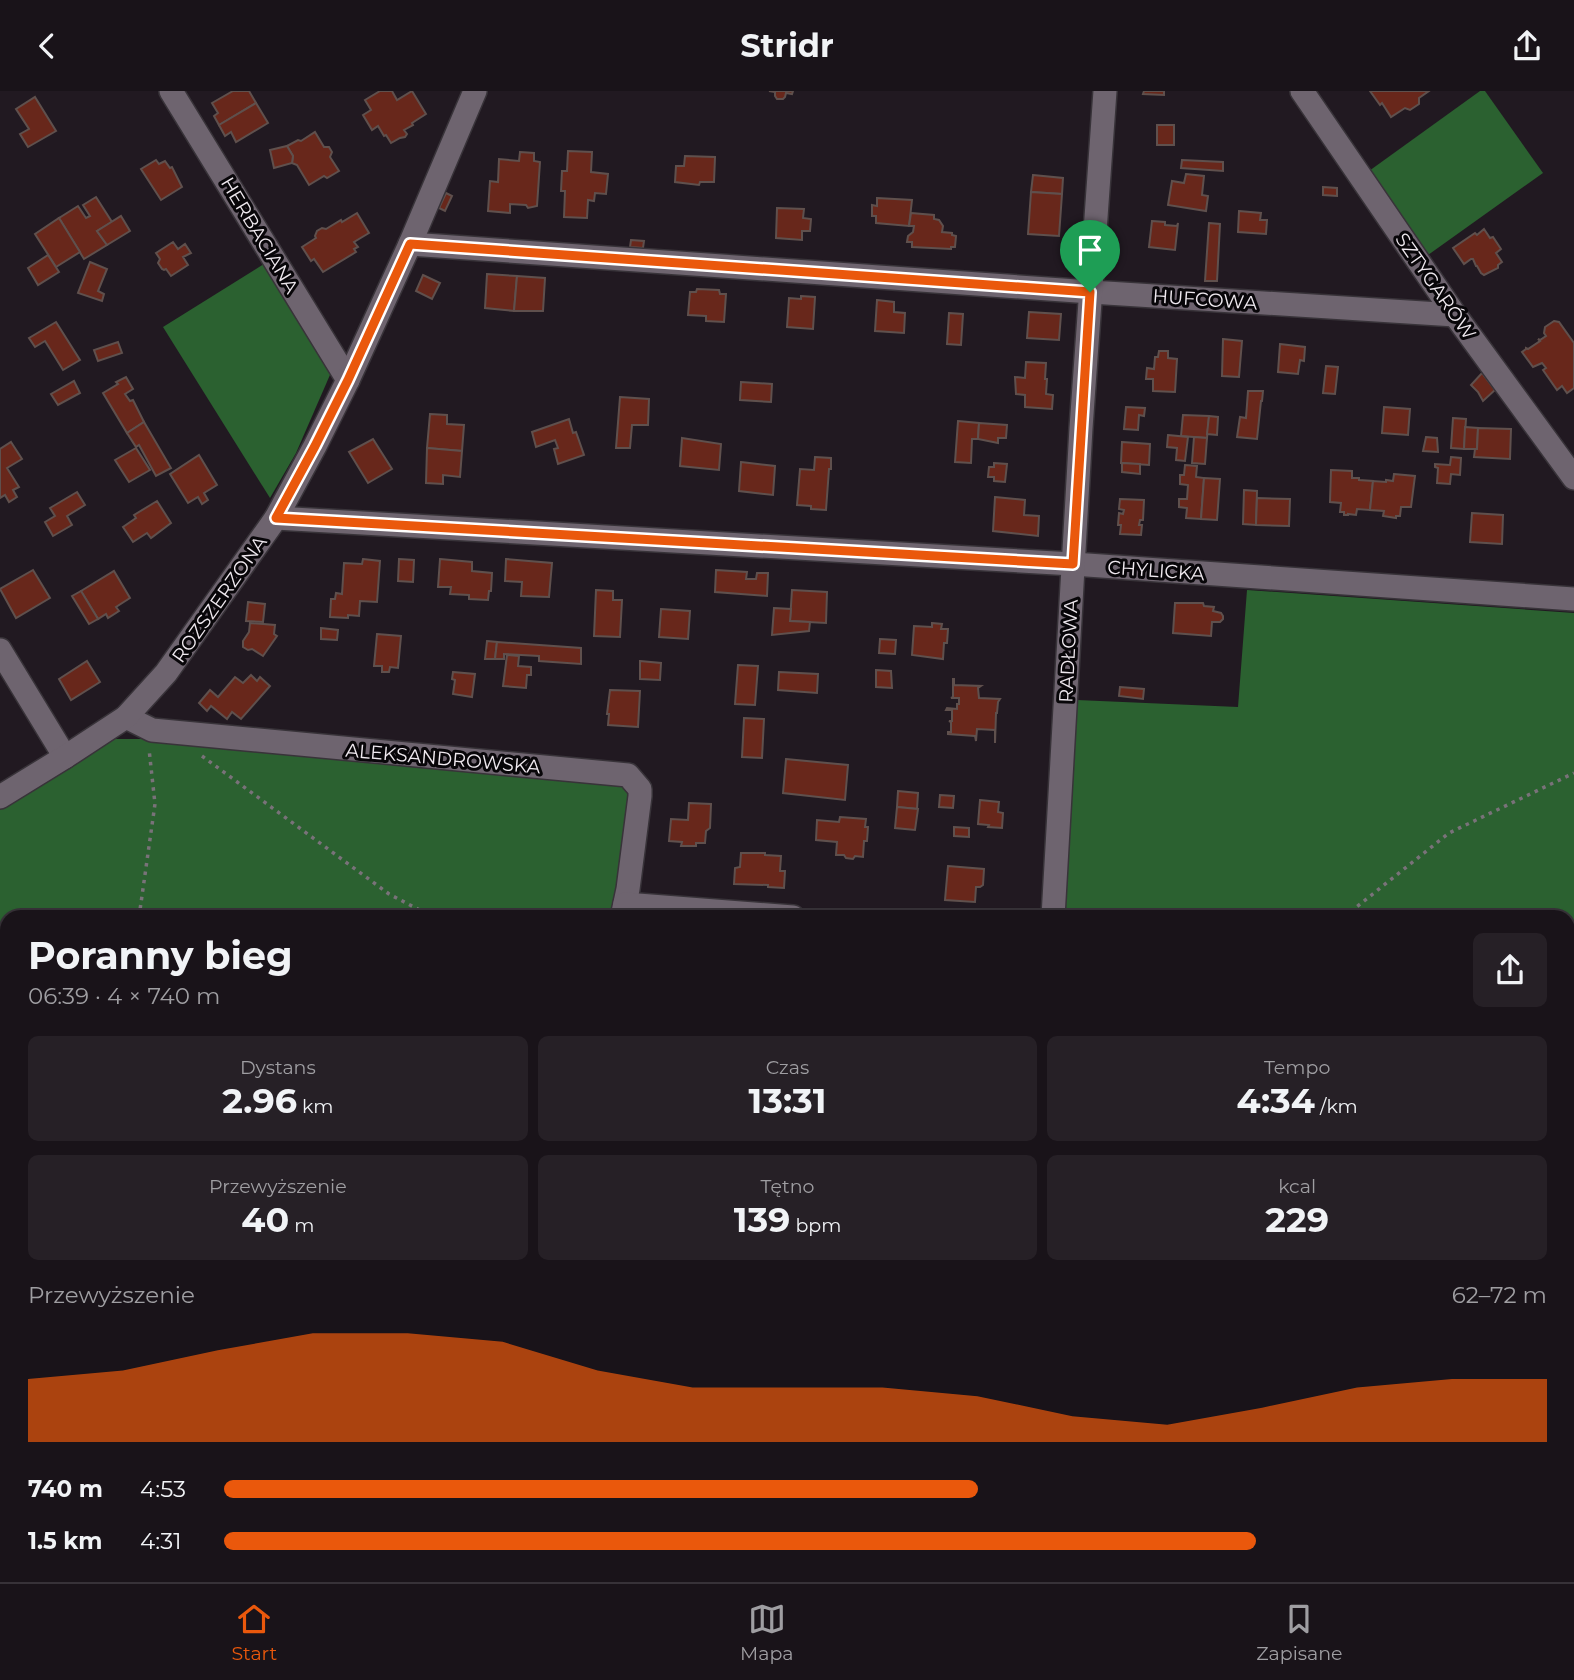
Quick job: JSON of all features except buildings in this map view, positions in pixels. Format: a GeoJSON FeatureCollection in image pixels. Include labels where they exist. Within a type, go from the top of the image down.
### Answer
{"type":"FeatureCollection","features":[{"type":"Feature","properties":{"kind":"street","name":"HERBACIANA"},"geometry":{"type":"LineString","coordinates":[[171,91],[348,380]]}},
{"type":"Feature","properties":{"kind":"street","name":"ROZSZERZONA"},"geometry":{"type":"LineString","coordinates":[[0,797],[126,716],[166,673],[276,518],[348,380],[475,91]]}},
{"type":"Feature","properties":{"kind":"street","name":"RADŁOWA"},"geometry":{"type":"LineString","coordinates":[[1053,910],[1090,292],[1105,91]]}},
{"type":"Feature","properties":{"kind":"street","name":"SZTYGARÓW"},"geometry":{"type":"LineString","coordinates":[[1302,91],[1455,315],[1574,478]]}},
{"type":"Feature","properties":{"kind":"street","name":"HUFCOWA"},"geometry":{"type":"LineString","coordinates":[[410,244],[1455,315]]}},
{"type":"Feature","properties":{"kind":"street","name":"CHYLICKA"},"geometry":{"type":"LineString","coordinates":[[276,518],[1073,564],[1574,599]]}},
{"type":"Feature","properties":{"kind":"street"},"geometry":{"type":"LineString","coordinates":[[0,650],[65,757]]}},
{"type":"Feature","properties":{"kind":"street","name":"ALEKSANDROWSKA"},"geometry":{"type":"LineString","coordinates":[[126,716],[152,730],[628,775],[640,789],[640,796],[624,910]]}},
{"type":"Feature","properties":{"kind":"path"},"geometry":{"type":"LineString","coordinates":[[140,910],[155,804],[149,742],[152,730]]}},
{"type":"Feature","properties":{"kind":"path"},"geometry":{"type":"LineString","coordinates":[[202,756],[390,894],[420,910]]}},
{"type":"Feature","properties":{"kind":"path"},"geometry":{"type":"LineString","coordinates":[[1353,910],[1449,833],[1574,773]]}},
{"type":"Feature","properties":{"kind":"green space"},"geometry":{"type":"Polygon","coordinates":[[[1480,91],[1485,91],[1543,173],[1428,255],[1369,171],[1480,91]]]}},
{"type":"Feature","properties":{"kind":"green space"},"geometry":{"type":"Polygon","coordinates":[[[267,262],[333,368],[296,453],[270,498],[163,327],[267,262]]]}},
{"type":"Feature","properties":{"kind":"green space"},"geometry":{"type":"Polygon","coordinates":[[[1247,590],[1574,613],[1574,910],[1064,910],[1077,700],[1238,707],[1247,590]]]}},
{"type":"Feature","properties":{"kind":"green space"},"geometry":{"type":"Polygon","coordinates":[[[106,739],[159,739],[629,787],[618,910],[0,910],[0,805],[106,739]]]}},
{"type":"Feature","properties":{"kind":"route"},"geometry":{"type":"LineString","coordinates":[[410,244],[1090,292],[1073,564],[276,518],[348,380],[410,244]]}}]}
